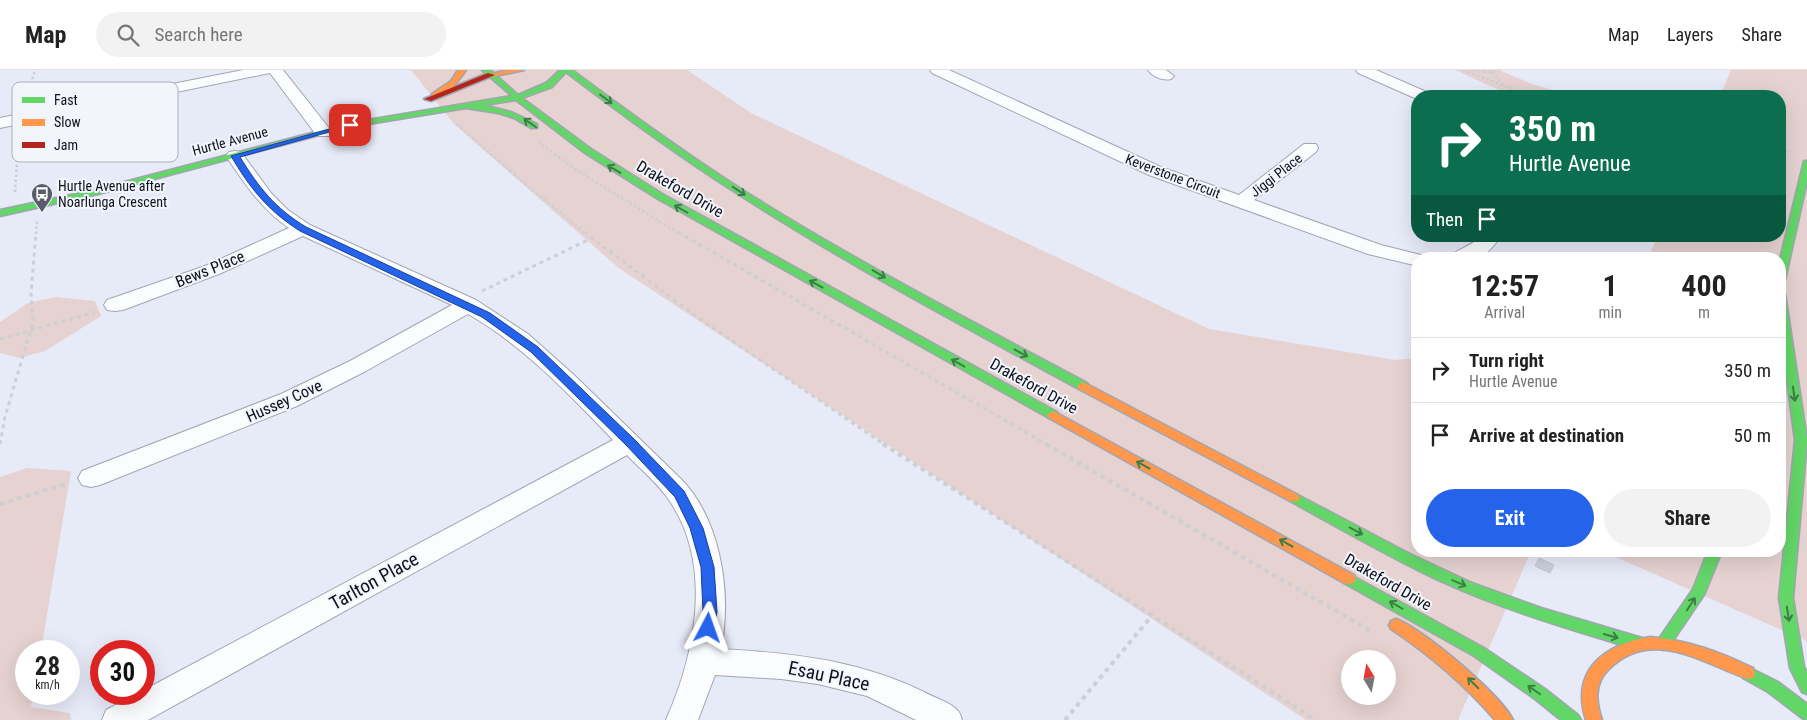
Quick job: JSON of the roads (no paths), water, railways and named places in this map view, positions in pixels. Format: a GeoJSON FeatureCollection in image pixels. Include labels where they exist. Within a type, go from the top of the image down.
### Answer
{"type":"FeatureCollection","features":[{"type":"Feature","properties":{"kind":"main road"},"geometry":{"type":"LineString","coordinates":[[435,96],[451,85],[460,76],[462,70]]}},
{"type":"Feature","properties":{"kind":"main road","name":"Hurtle Avenue"},"geometry":{"type":"LineString","coordinates":[[0,213],[95,192],[350,125],[435,96],[488,73],[520,70]]}},
{"type":"Feature","properties":{"kind":"main road","name":"Hurtle Avenue"},"geometry":{"type":"LineString","coordinates":[[350,125],[516,98],[549,86],[565,70]]}},
{"type":"Feature","properties":{"kind":"main road","name":"Drakeford Drive"},"geometry":{"type":"LineString","coordinates":[[565,70],[641,125],[740,192],[922,300],[1171,433],[1443,576],[1508,603],[1580,627],[1642,644]]}},
{"type":"Feature","properties":{"kind":"main road","name":"Drakeford Drive"},"geometry":{"type":"LineString","coordinates":[[488,73],[516,98],[588,153],[678,208],[1479,652],[1540,694],[1573,720]]}},
{"type":"Feature","properties":{"kind":"main road"},"geometry":{"type":"LineString","coordinates":[[462,106],[485,107],[516,113],[556,142],[588,153]]}},
{"type":"Feature","properties":{"kind":"main road"},"geometry":{"type":"LineString","coordinates":[[1786,254],[1807,163]]}},
{"type":"Feature","properties":{"kind":"main road"},"geometry":{"type":"LineString","coordinates":[[1786,336],[1801,440],[1786,598],[1797,668],[1807,687]]}},
{"type":"Feature","properties":{"kind":"main road"},"geometry":{"type":"LineString","coordinates":[[1663,644],[1699,591],[1713,557]]}},
{"type":"Feature","properties":{"kind":"main road"},"geometry":{"type":"LineString","coordinates":[[1328,567],[1344,589]]}},
{"type":"Feature","properties":{"kind":"main road"},"geometry":{"type":"LineString","coordinates":[[1389,621],[1420,640],[1455,666],[1484,695],[1505,720]]}},
{"type":"Feature","properties":{"kind":"main road"},"geometry":{"type":"LineString","coordinates":[[1594,720],[1590,711],[1590,682],[1603,661],[1627,648],[1642,644],[1663,644],[1684,648],[1725,661],[1767,683],[1807,713]]}},
{"type":"Feature","properties":{"kind":"street"},"geometry":{"type":"LineString","coordinates":[[178,87],[265,70]]}},
{"type":"Feature","properties":{"kind":"street"},"geometry":{"type":"LineString","coordinates":[[275,70],[323,132]]}},
{"type":"Feature","properties":{"kind":"street","name":"Keverstone Circuit"},"geometry":{"type":"LineString","coordinates":[[937,70],[1156,171],[1375,250],[1411,258]]}},
{"type":"Feature","properties":{"kind":"street"},"geometry":{"type":"LineString","coordinates":[[1362,70],[1411,91]]}},
{"type":"Feature","properties":{"kind":"street","name":"Jiggi Place"},"geometry":{"type":"LineString","coordinates":[[1241,202],[1310,148]]}},
{"type":"Feature","properties":{"kind":"street"},"geometry":{"type":"LineString","coordinates":[[235,156],[250,181],[266,201],[303,229],[465,304],[486,315],[534,349],[630,442],[679,494],[697,528],[708,567],[710,612],[704,661],[682,720]]}},
{"type":"Feature","properties":{"kind":"street","name":"Bews Place"},"geometry":{"type":"LineString","coordinates":[[115,306],[212,270],[303,229]]}},
{"type":"Feature","properties":{"kind":"street"},"geometry":{"type":"LineString","coordinates":[[1476,252],[1487,242]]}},
{"type":"Feature","properties":{"kind":"street","name":"Hussey Cove"},"geometry":{"type":"LineString","coordinates":[[91,478],[289,400],[358,366],[465,304]]}},
{"type":"Feature","properties":{"kind":"street","name":"Tarlton Place"},"geometry":{"type":"LineString","coordinates":[[118,720],[630,442]]}},
{"type":"Feature","properties":{"kind":"street","name":"Esau Place"},"geometry":{"type":"LineString","coordinates":[[704,661],[795,666],[856,679],[886,690],[946,720]]}},
{"type":"Feature","properties":{"kind":"place","name":"Hurtle Avenue after Noarlunga Crescent"},"geometry":{"type":"Point","coordinates":[42,213]}}]}
